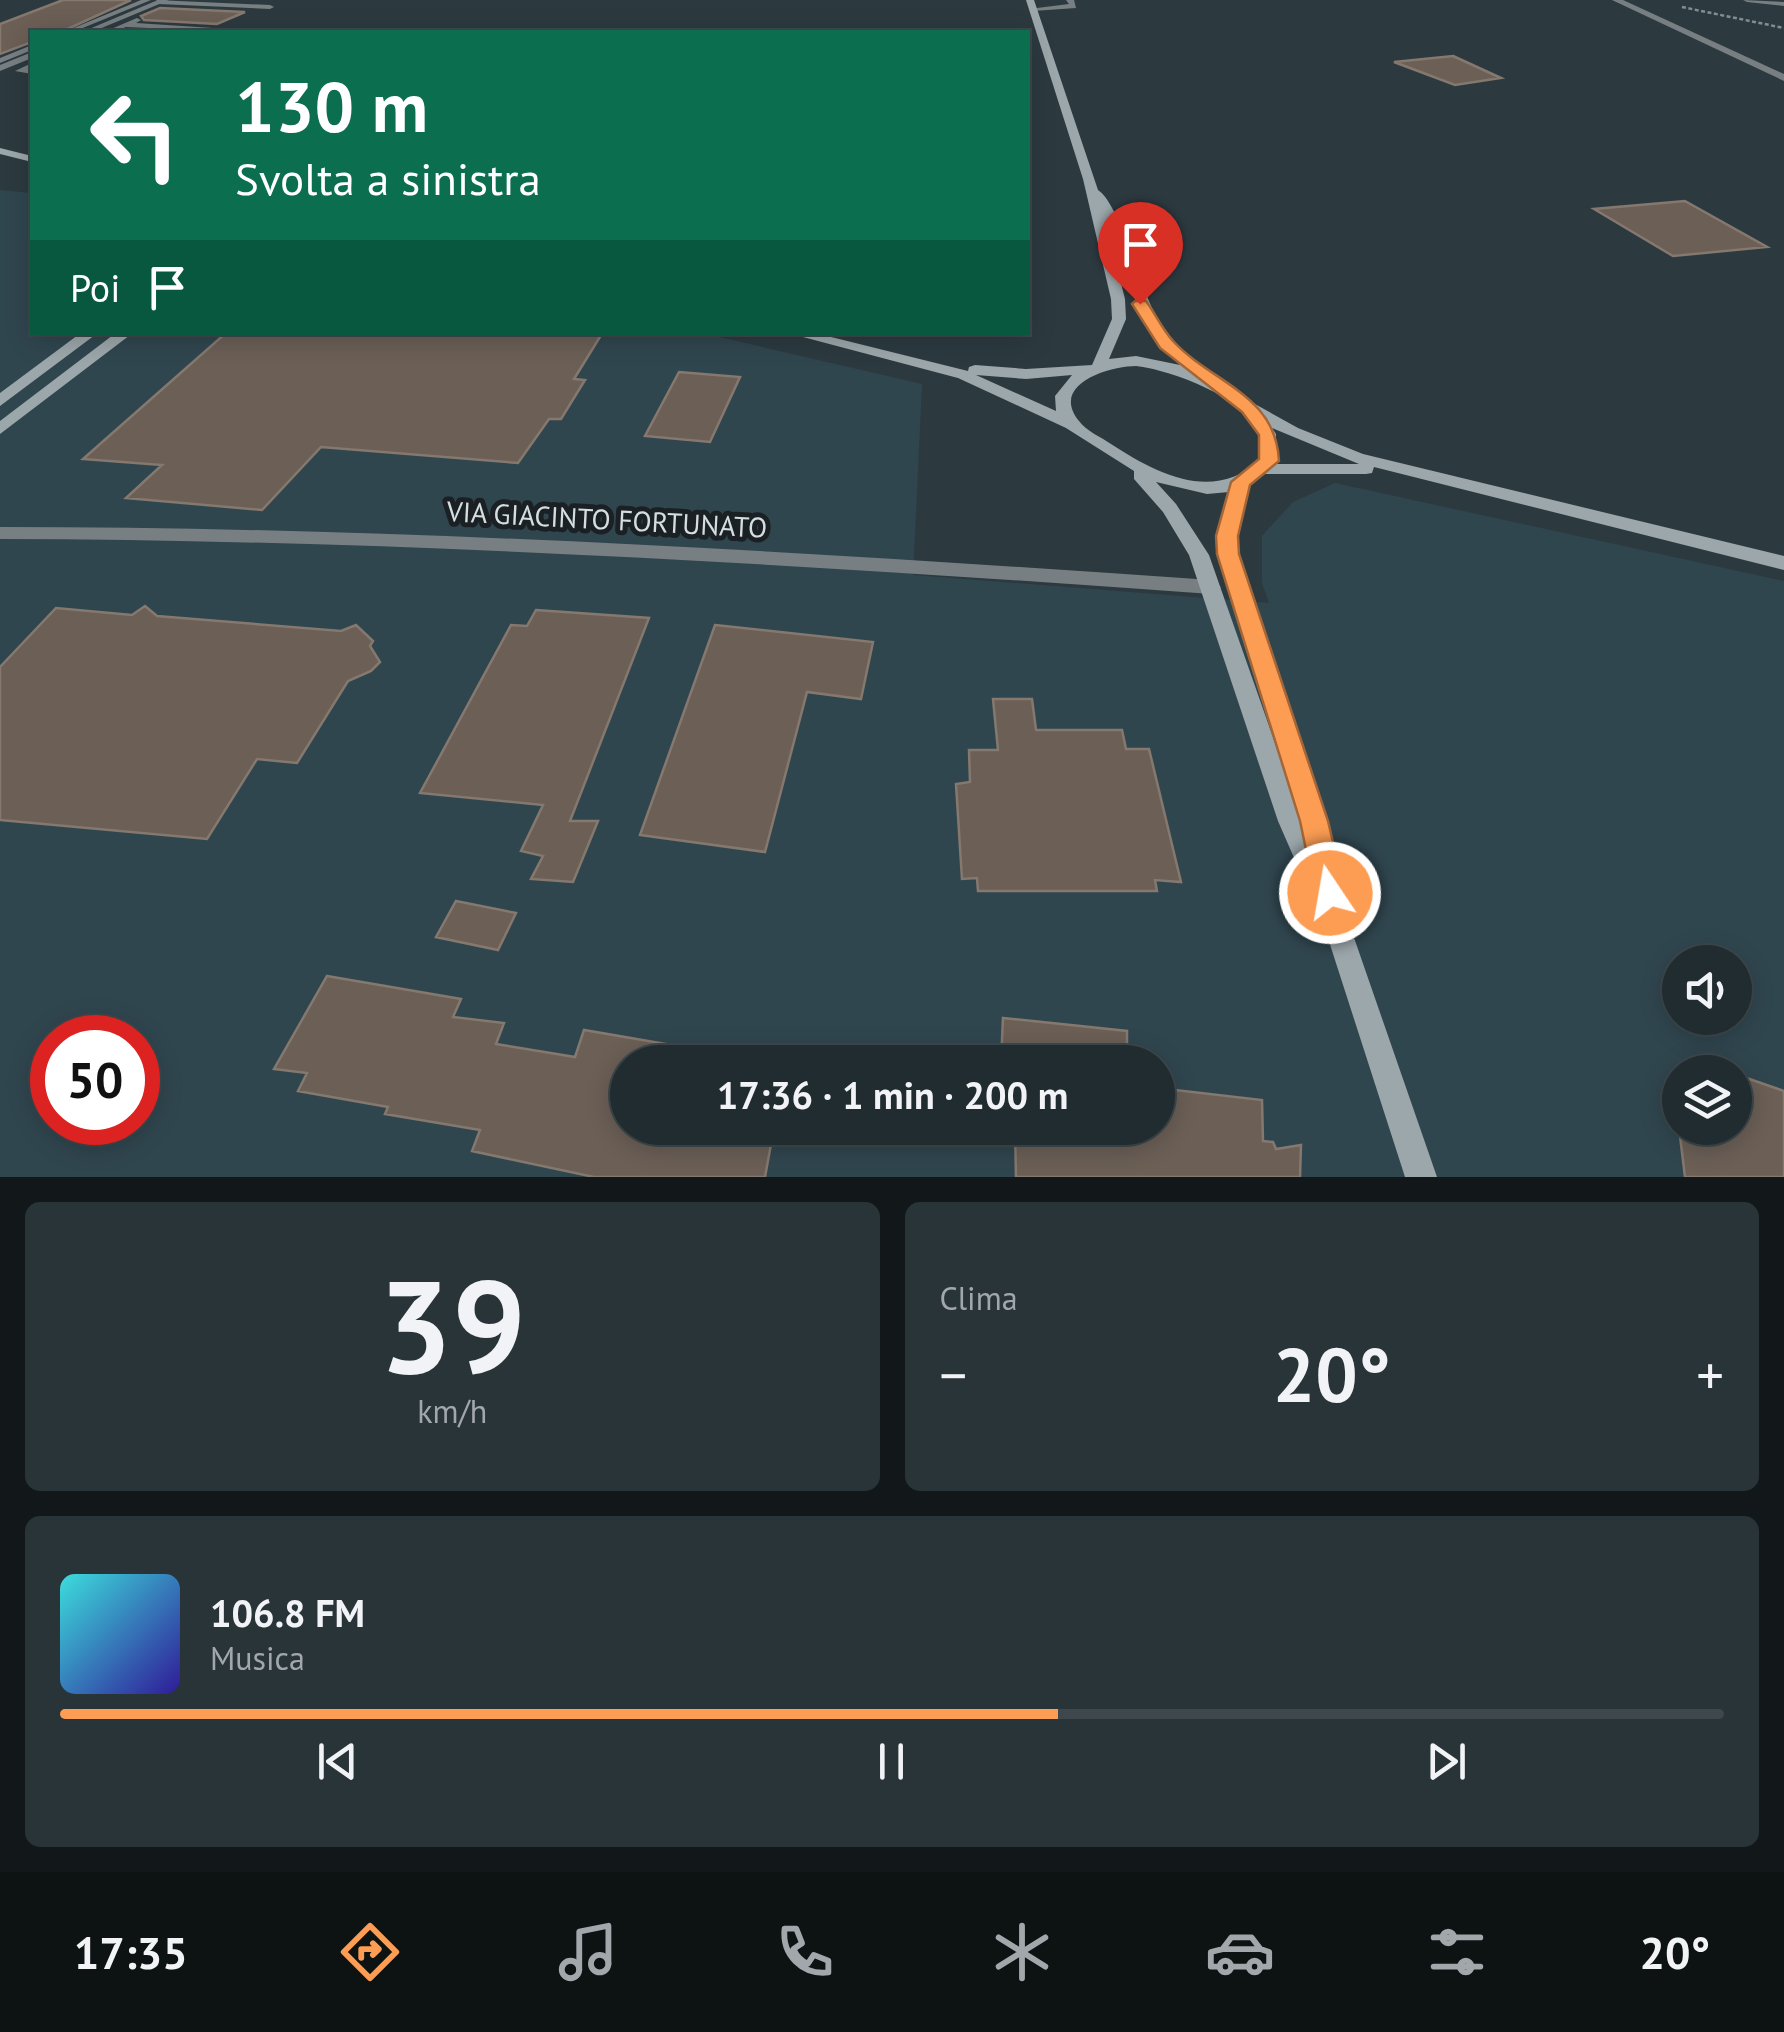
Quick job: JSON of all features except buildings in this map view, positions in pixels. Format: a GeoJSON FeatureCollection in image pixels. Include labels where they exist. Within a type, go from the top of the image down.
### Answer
{"type":"FeatureCollection","features":[{"type":"Feature","properties":{"kind":"main road"},"geometry":{"type":"LineString","coordinates":[[1032,4],[1089,179],[1120,310],[1093,367],[1066,391],[1066,412],[1072,424]]}},
{"type":"Feature","properties":{"kind":"main road"},"geometry":{"type":"LineString","coordinates":[[0,151],[30,158]]}},
{"type":"Feature","properties":{"kind":"main road"},"geometry":{"type":"LineString","coordinates":[[1089,179],[1116,226],[1145,315],[1166,344],[1204,378],[1248,408],[1332,450],[1480,491],[1784,563]]}},
{"type":"Feature","properties":{"kind":"main road"},"geometry":{"type":"LineString","coordinates":[[0,401],[88,335]]}},
{"type":"Feature","properties":{"kind":"main road"},"geometry":{"type":"LineString","coordinates":[[0,429],[122,335]]}},
{"type":"Feature","properties":{"kind":"main road"},"geometry":{"type":"LineString","coordinates":[[804,335],[974,378],[1072,424],[1132,467],[1182,524],[1210,587],[1290,821],[1338,929],[1421,1177]]}},
{"type":"Feature","properties":{"kind":"main road"},"geometry":{"type":"LineString","coordinates":[[875,352],[994,373],[1140,361],[1204,378]]}},
{"type":"Feature","properties":{"kind":"main road"},"geometry":{"type":"LineString","coordinates":[[1248,408],[1268,434],[1271,452],[1263,470]]}},
{"type":"Feature","properties":{"kind":"main road"},"geometry":{"type":"LineString","coordinates":[[1132,467],[1194,486],[1241,482],[1263,470],[1358,468],[1480,491]]}},
{"type":"Feature","properties":{"kind":"main road"},"geometry":{"type":"LineString","coordinates":[[1241,482],[1227,536],[1231,570],[1314,821],[1338,929]]}},
{"type":"Feature","properties":{"kind":"street"},"geometry":{"type":"LineString","coordinates":[[1616,0],[1784,78]]}},
{"type":"Feature","properties":{"kind":"street"},"geometry":{"type":"LineString","coordinates":[[1747,0],[1784,4]]}},
{"type":"Feature","properties":{"kind":"street"},"geometry":{"type":"LineString","coordinates":[[91,30],[162,1]]}},
{"type":"Feature","properties":{"kind":"street"},"geometry":{"type":"LineString","coordinates":[[0,68],[30,56]]}},
{"type":"Feature","properties":{"kind":"street","name":"VIA GIACINTO FORTUNATO"},"geometry":{"type":"LineString","coordinates":[[0,533],[426,538],[805,556],[1210,587]]}},
{"type":"Feature","properties":{"kind":"lane"},"geometry":{"type":"LineString","coordinates":[[73,30],[147,0]]}},
{"type":"Feature","properties":{"kind":"lane"},"geometry":{"type":"LineString","coordinates":[[239,30],[279,0]]}},
{"type":"Feature","properties":{"kind":"lane"},"geometry":{"type":"LineString","coordinates":[[1032,4],[1073,6],[1070,0]]}},
{"type":"Feature","properties":{"kind":"lane"},"geometry":{"type":"LineString","coordinates":[[162,1],[270,7]]}},
{"type":"Feature","properties":{"kind":"lane"},"geometry":{"type":"LineString","coordinates":[[112,30],[180,2]]}},
{"type":"Feature","properties":{"kind":"lane"},"geometry":{"type":"LineString","coordinates":[[126,24],[222,30]]}},
{"type":"Feature","properties":{"kind":"lane"},"geometry":{"type":"LineString","coordinates":[[0,60],[30,48]]}},
{"type":"Feature","properties":{"kind":"path"},"geometry":{"type":"LineString","coordinates":[[1670,3],[1784,28]]}},
{"type":"Feature","properties":{"kind":"shaded area"},"geometry":{"type":"Polygon","coordinates":[[[0,190],[30,193],[30,335],[711,335],[922,384],[913,575],[1269,603],[1262,583],[1262,536],[1293,502],[1335,483],[1784,581],[1784,1177],[0,1177],[0,190]]]}},
{"type":"Feature","properties":{"kind":"route"},"geometry":{"type":"LineString","coordinates":[[1140,304],[1166,344],[1204,378],[1248,408],[1268,434],[1269,461],[1263,470],[1241,482],[1227,536],[1228,554],[1314,821],[1330,893]]}}]}
